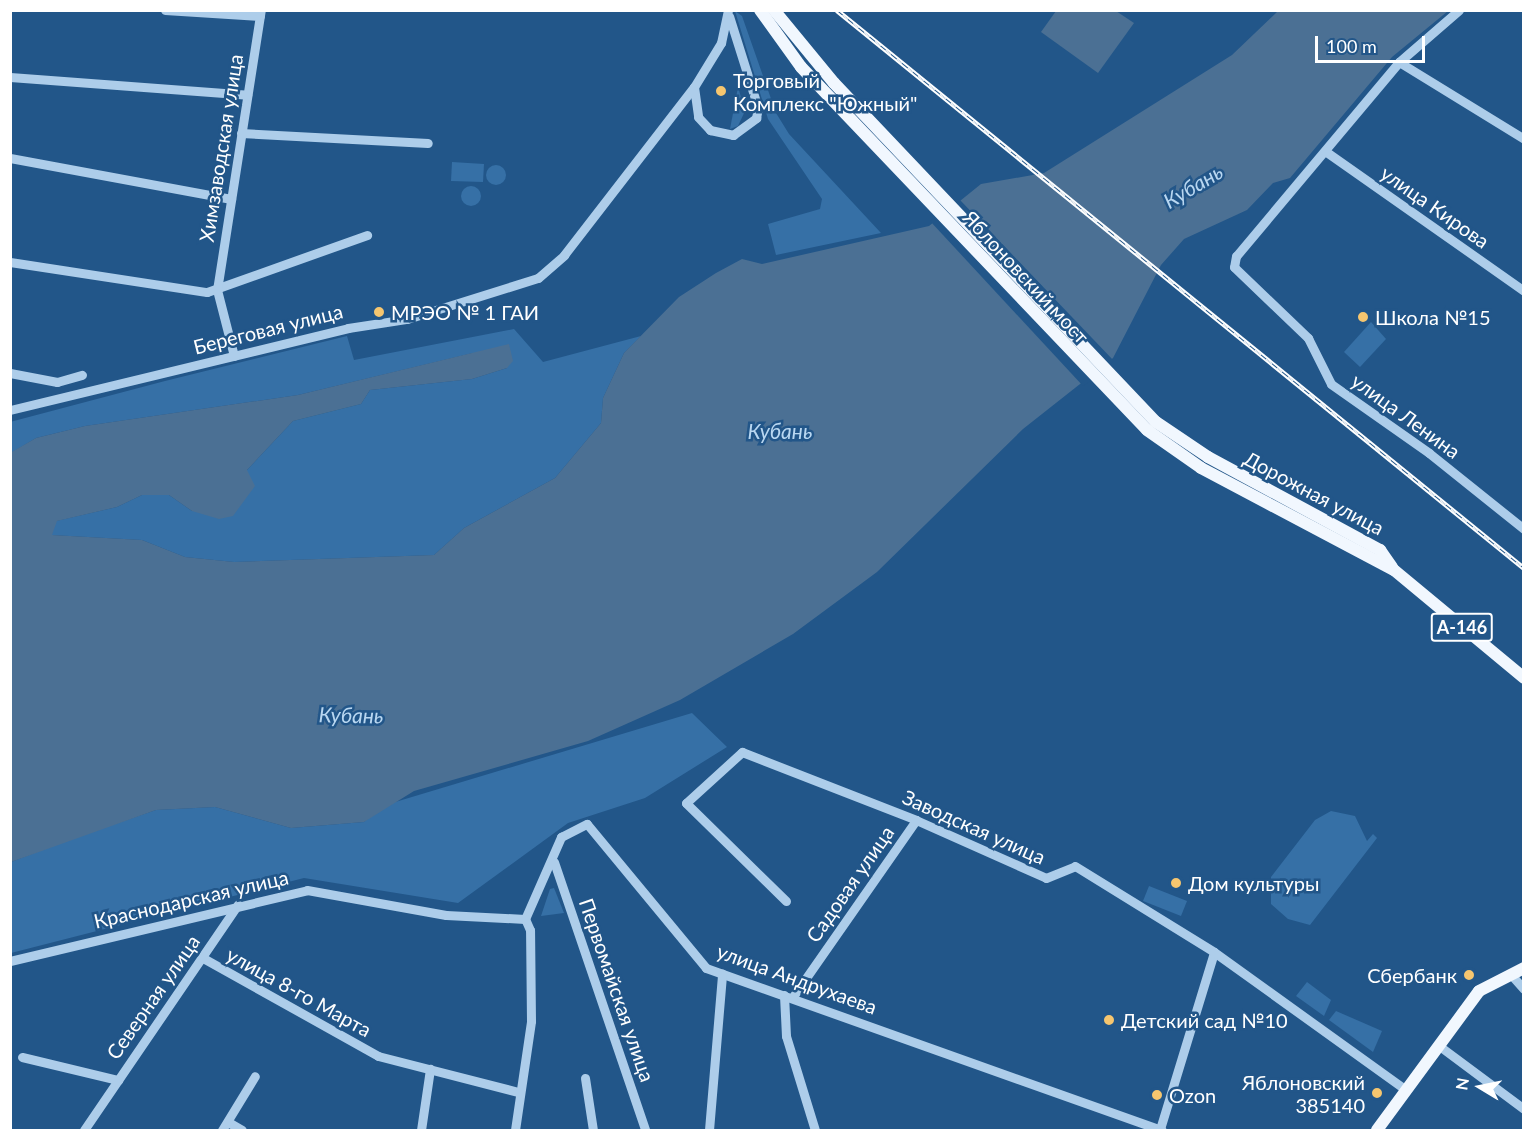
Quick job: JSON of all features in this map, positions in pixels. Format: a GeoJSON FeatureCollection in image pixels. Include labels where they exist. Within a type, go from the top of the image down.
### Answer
{"type":"FeatureCollection","features":[{"type":"Feature","properties":{"kind":"main road"},"geometry":{"type":"LineString","coordinates":[[760,10],[839,98]]}},
{"type":"Feature","properties":{"kind":"main road"},"geometry":{"type":"LineString","coordinates":[[774,10],[839,98]]}},
{"type":"Feature","properties":{"kind":"main road","name":"Яблоновский мост"},"geometry":{"type":"LineString","coordinates":[[839,98],[1156,422],[1205,463]]}},
{"type":"Feature","properties":{"kind":"main road","name":"Дорожная улица"},"geometry":{"type":"LineString","coordinates":[[1205,463],[1380,550],[1394,570],[1524,678]]}},
{"type":"Feature","properties":{"kind":"main road"},"geometry":{"type":"LineString","coordinates":[[1377,1131],[1405,1089],[1479,991],[1514,978],[1524,968]]}},
{"type":"Feature","properties":{"kind":"street"},"geometry":{"type":"LineString","coordinates":[[165,10],[260,14]]}},
{"type":"Feature","properties":{"kind":"street"},"geometry":{"type":"LineString","coordinates":[[1325,151],[1399,62],[1459,10]]}},
{"type":"Feature","properties":{"kind":"street","name":"Береговая улица"},"geometry":{"type":"LineString","coordinates":[[694,87],[698,117],[710,130],[733,135],[751,124],[758,108],[728,11]]}},
{"type":"Feature","properties":{"kind":"street","name":"Береговая улица"},"geometry":{"type":"LineString","coordinates":[[10,410],[234,356],[407,319],[538,278],[564,255],[694,87],[717,49],[728,11]]}},
{"type":"Feature","properties":{"kind":"street","name":"Химзаводская улица"},"geometry":{"type":"LineString","coordinates":[[234,356],[217,290],[260,14]]}},
{"type":"Feature","properties":{"kind":"street"},"geometry":{"type":"LineString","coordinates":[[717,49],[738,48]]}},
{"type":"Feature","properties":{"kind":"street"},"geometry":{"type":"LineString","coordinates":[[1399,62],[1524,139]]}},
{"type":"Feature","properties":{"kind":"street"},"geometry":{"type":"LineString","coordinates":[[10,77],[247,95]]}},
{"type":"Feature","properties":{"kind":"street"},"geometry":{"type":"LineString","coordinates":[[241,134],[428,143]]}},
{"type":"Feature","properties":{"kind":"street","name":"улица Ленина"},"geometry":{"type":"LineString","coordinates":[[1325,151],[1236,256],[1234,267],[1308,338],[1331,384],[1372,418],[1429,453],[1524,529]]}},
{"type":"Feature","properties":{"kind":"street","name":"улица Кирова"},"geometry":{"type":"LineString","coordinates":[[1325,151],[1524,291]]}},
{"type":"Feature","properties":{"kind":"street"},"geometry":{"type":"LineString","coordinates":[[10,158],[231,199]]}},
{"type":"Feature","properties":{"kind":"street"},"geometry":{"type":"LineString","coordinates":[[10,262],[217,290],[367,235]]}},
{"type":"Feature","properties":{"kind":"street"},"geometry":{"type":"LineString","coordinates":[[10,373],[57,382],[82,375]]}},
{"type":"Feature","properties":{"kind":"street","name":"Заводская улица"},"geometry":{"type":"LineString","coordinates":[[786,901],[686,803],[738,754],[916,820],[1046,878],[1075,866],[1214,951],[1405,1089]]}},
{"type":"Feature","properties":{"kind":"street","name":"Садовая улица"},"geometry":{"type":"LineString","coordinates":[[788,997],[916,820]]}},
{"type":"Feature","properties":{"kind":"street","name":"улица Андрухаева"},"geometry":{"type":"LineString","coordinates":[[525,919],[554,862],[561,837],[587,824],[706,968],[1161,1130]]}},
{"type":"Feature","properties":{"kind":"street","name":"Первомайская улица"},"geometry":{"type":"LineString","coordinates":[[554,862],[645,1131]]}},
{"type":"Feature","properties":{"kind":"street","name":"Краснодарская улица"},"geometry":{"type":"LineString","coordinates":[[10,961],[238,904],[329,890],[446,915],[525,919]]}},
{"type":"Feature","properties":{"kind":"street","name":"Северная улица"},"geometry":{"type":"LineString","coordinates":[[84,1131],[238,904]]}},
{"type":"Feature","properties":{"kind":"street"},"geometry":{"type":"LineString","coordinates":[[515,1131],[518,1092],[531,1021],[530,930],[525,919]]}},
{"type":"Feature","properties":{"kind":"street"},"geometry":{"type":"LineString","coordinates":[[1161,1130],[1214,951]]}},
{"type":"Feature","properties":{"kind":"street","name":"улица 8-го Марта"},"geometry":{"type":"LineString","coordinates":[[203,958],[378,1056],[518,1092]]}},
{"type":"Feature","properties":{"kind":"street"},"geometry":{"type":"LineString","coordinates":[[709,1131],[722,974]]}},
{"type":"Feature","properties":{"kind":"street"},"geometry":{"type":"LineString","coordinates":[[1514,978],[1524,989]]}},
{"type":"Feature","properties":{"kind":"street"},"geometry":{"type":"LineString","coordinates":[[788,997],[786,1036],[814,1131]]}},
{"type":"Feature","properties":{"kind":"street"},"geometry":{"type":"LineString","coordinates":[[1438,1045],[1524,1109]]}},
{"type":"Feature","properties":{"kind":"street","name":"Северная улица"},"geometry":{"type":"LineString","coordinates":[[22,1058],[118,1080]]}},
{"type":"Feature","properties":{"kind":"street"},"geometry":{"type":"LineString","coordinates":[[421,1131],[430,1069]]}},
{"type":"Feature","properties":{"kind":"street"},"geometry":{"type":"LineString","coordinates":[[222,1131],[255,1076]]}},
{"type":"Feature","properties":{"kind":"street"},"geometry":{"type":"LineString","coordinates":[[585,1078],[593,1131]]}},
{"type":"Feature","properties":{"kind":"street"},"geometry":{"type":"LineString","coordinates":[[228,1122],[242,1131]]}},
{"type":"Feature","properties":{"kind":"shaded area"},"geometry":{"type":"Polygon","coordinates":[[[735,11],[742,16],[776,113],[789,134],[881,233],[776,255],[768,224],[820,209],[822,199],[768,119],[735,11]]]}},
{"type":"Feature","properties":{"kind":"shaded area"},"geometry":{"type":"Polygon","coordinates":[[[738,87],[745,111],[738,126],[730,129],[738,87]]]}},
{"type":"Feature","properties":{"kind":"shaded area"},"geometry":{"type":"Polygon","coordinates":[[[452,162],[484,164],[483,182],[451,181],[452,162]]]}},
{"type":"Feature","properties":{"kind":"shaded area"},"geometry":{"type":"Polygon","coordinates":[[[496,165],[503,168],[506,175],[503,182],[496,185],[489,182],[486,175],[489,168],[496,165]]]}},
{"type":"Feature","properties":{"kind":"shaded area"},"geometry":{"type":"Polygon","coordinates":[[[471,186],[478,189],[481,196],[478,203],[471,206],[464,203],[461,196],[464,189],[471,186]]]}},
{"type":"Feature","properties":{"kind":"shaded area"},"geometry":{"type":"Polygon","coordinates":[[[1371,322],[1386,339],[1360,367],[1344,352],[1371,322]]]}},
{"type":"Feature","properties":{"kind":"shaded area"},"geometry":{"type":"Polygon","coordinates":[[[514,329],[543,362],[641,336],[624,353],[603,398],[601,423],[555,478],[464,528],[434,555],[234,562],[185,557],[142,540],[51,535],[56,521],[117,507],[142,495],[169,495],[192,511],[247,470],[293,421],[361,404],[370,390],[472,379],[507,368],[473,353],[298,395],[85,426],[36,438],[11,453],[10,422],[347,336],[354,360],[514,329]]]}},
{"type":"Feature","properties":{"kind":"shaded area"},"geometry":{"type":"Polygon","coordinates":[[[692,713],[727,747],[645,798],[568,823],[458,903],[304,878],[11,953],[11,862],[68,840],[156,810],[215,807],[291,828],[364,822],[382,806],[692,713]]]}},
{"type":"Feature","properties":{"kind":"shaded area"},"geometry":{"type":"Polygon","coordinates":[[[1331,811],[1355,816],[1367,841],[1373,834],[1377,838],[1310,925],[1288,919],[1271,904],[1271,877],[1315,820],[1331,811]]]}},
{"type":"Feature","properties":{"kind":"shaded area"},"geometry":{"type":"Polygon","coordinates":[[[1149,886],[1187,901],[1181,916],[1143,901],[1149,886]]]}},
{"type":"Feature","properties":{"kind":"shaded area"},"geometry":{"type":"Polygon","coordinates":[[[554,888],[564,913],[541,916],[550,889],[554,888]]]}},
{"type":"Feature","properties":{"kind":"shaded area"},"geometry":{"type":"Polygon","coordinates":[[[1307,982],[1331,1000],[1324,1016],[1296,996],[1307,982]]]}},
{"type":"Feature","properties":{"kind":"shaded area"},"geometry":{"type":"Polygon","coordinates":[[[1336,1011],[1382,1031],[1373,1052],[1329,1020],[1336,1011]]]}},
{"type":"Feature","properties":{"kind":"water"},"geometry":{"type":"Polygon","coordinates":[[[1056,11],[1116,11],[1134,23],[1098,73],[1041,32],[1056,11]]]}},
{"type":"Feature","properties":{"kind":"water","name":"Кубань"},"geometry":{"type":"Polygon","coordinates":[[[1278,11],[1448,11],[1392,57],[1290,178],[1273,183],[1247,210],[1184,239],[1161,265],[1113,358],[1023,429],[877,572],[793,634],[680,700],[588,741],[414,791],[364,822],[291,828],[215,807],[156,810],[11,862],[10,453],[36,438],[85,426],[298,395],[509,344],[513,361],[507,368],[472,379],[370,390],[361,404],[293,421],[247,470],[255,486],[233,516],[219,519],[192,511],[169,495],[142,495],[117,507],[57,521],[52,535],[142,540],[185,557],[234,562],[434,555],[464,528],[555,478],[601,423],[603,398],[624,353],[679,297],[716,273],[742,259],[762,264],[929,226],[981,184],[1044,173],[1232,55],[1278,11]]]}},
{"type":"Feature","properties":{"kind":"pier"},"geometry":{"type":"Polygon","coordinates":[[[960,200],[1114,361],[1095,378],[1083,386],[930,221],[960,200]]]}},
{"type":"Feature","properties":{"kind":"railway"},"geometry":{"type":"LineString","coordinates":[[837,10],[1524,568]]}},
{"type":"Feature","properties":{"kind":"place","name":"Торговый Комплекс \"Южный\""},"geometry":{"type":"Point","coordinates":[721,91]}},
{"type":"Feature","properties":{"kind":"place","name":"МРЭО № 1 ГАИ"},"geometry":{"type":"Point","coordinates":[379,312]}},
{"type":"Feature","properties":{"kind":"place","name":"Школа №15"},"geometry":{"type":"Point","coordinates":[1363,317]}},
{"type":"Feature","properties":{"kind":"place","name":"Дом культуры"},"geometry":{"type":"Point","coordinates":[1176,883]}},
{"type":"Feature","properties":{"kind":"place","name":"Сбербанк"},"geometry":{"type":"Point","coordinates":[1469,975]}},
{"type":"Feature","properties":{"kind":"place","name":"Детский сад №10"},"geometry":{"type":"Point","coordinates":[1109,1020]}},
{"type":"Feature","properties":{"kind":"place","name":"Яблоновский 385140"},"geometry":{"type":"Point","coordinates":[1377,1093]}},
{"type":"Feature","properties":{"kind":"place","name":"Ozon"},"geometry":{"type":"Point","coordinates":[1157,1095]}}]}
